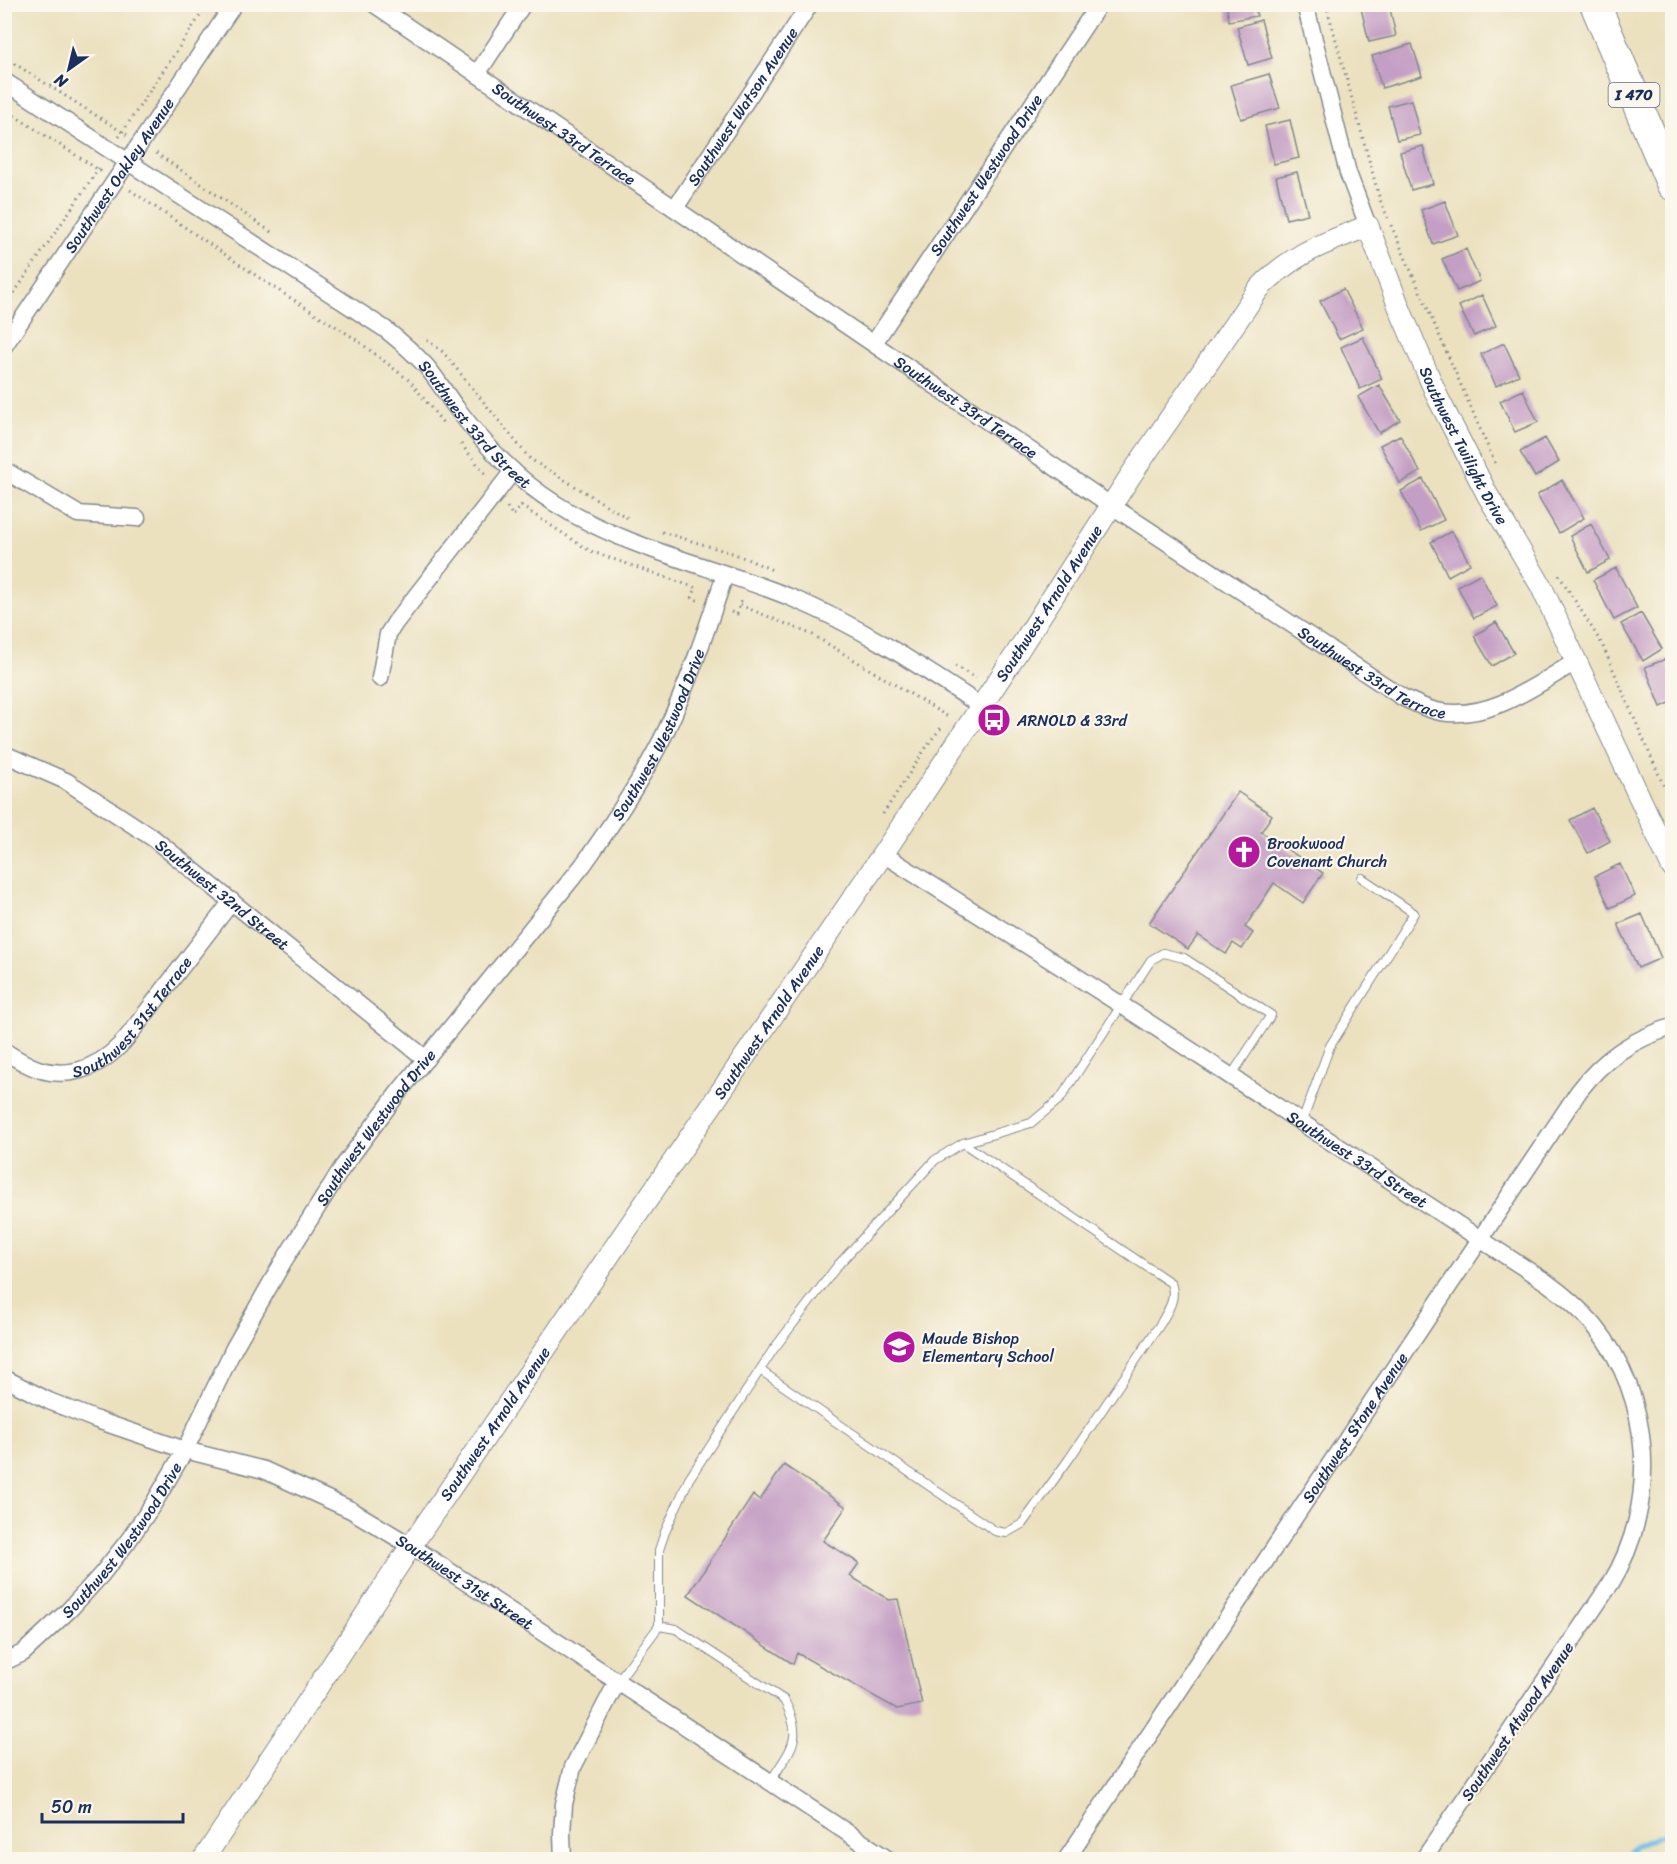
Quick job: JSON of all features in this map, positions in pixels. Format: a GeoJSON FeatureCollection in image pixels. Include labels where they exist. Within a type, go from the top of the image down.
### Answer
{"type":"FeatureCollection","features":[{"type":"Feature","properties":{"kind":"highway","name":"I 470"},"geometry":{"type":"LineString","coordinates":[[1595,4],[1672,185]]}},
{"type":"Feature","properties":{"kind":"street","name":"Southwest Oakley Avenue"},"geometry":{"type":"LineString","coordinates":[[4,346],[234,4]]}},
{"type":"Feature","properties":{"kind":"street","name":"Southwest 33rd Terrace"},"geometry":{"type":"LineString","coordinates":[[374,4],[1112,506],[1402,698],[1441,712],[1464,714],[1480,711],[1503,704],[1576,661]]}},
{"type":"Feature","properties":{"kind":"street"},"geometry":{"type":"LineString","coordinates":[[477,74],[523,4]]}},
{"type":"Feature","properties":{"kind":"street","name":"Southwest Watson Avenue"},"geometry":{"type":"LineString","coordinates":[[675,208],[810,4]]}},
{"type":"Feature","properties":{"kind":"street","name":"Southwest Westwood Drive"},"geometry":{"type":"LineString","coordinates":[[874,343],[1099,4]]}},
{"type":"Feature","properties":{"kind":"street","name":"Southwest Twilight Drive"},"geometry":{"type":"LineString","coordinates":[[1305,4],[1348,173],[1401,312],[1438,398],[1487,494],[1541,586],[1672,867]]}},
{"type":"Feature","properties":{"kind":"street","name":"Southwest 33rd Street"},"geometry":{"type":"LineString","coordinates":[[4,81],[385,329],[428,368],[482,441],[513,471],[553,503],[613,535],[791,598],[850,625],[986,698]]}},
{"type":"Feature","properties":{"kind":"street","name":"Southwest Arnold Avenue"},"geometry":{"type":"LineString","coordinates":[[203,1860],[411,1546],[882,854],[1112,506],[1266,282],[1292,259],[1311,248],[1368,226]]}},
{"type":"Feature","properties":{"kind":"street"},"geometry":{"type":"LineString","coordinates":[[4,470],[78,514],[137,518]]}},
{"type":"Feature","properties":{"kind":"street"},"geometry":{"type":"LineString","coordinates":[[380,678],[388,634],[395,623],[513,471]]}},
{"type":"Feature","properties":{"kind":"street","name":"Southwest Westwood Drive"},"geometry":{"type":"LineString","coordinates":[[4,1662],[23,1653],[37,1641],[101,1575],[128,1541],[185,1450],[234,1348],[283,1262],[342,1168],[426,1059],[583,865],[627,801],[665,732],[685,685],[725,575]]}},
{"type":"Feature","properties":{"kind":"street","name":"Southwest 32nd Street"},"geometry":{"type":"LineString","coordinates":[[4,754],[66,781],[153,838],[426,1059]]}},
{"type":"Feature","properties":{"kind":"street","name":"Southwest 33rd Street"},"geometry":{"type":"LineString","coordinates":[[882,854],[1302,1122],[1546,1282],[1568,1299],[1606,1342],[1625,1377],[1639,1418],[1644,1459],[1637,1522],[1625,1556],[1611,1583]]}},
{"type":"Feature","properties":{"kind":"street","name":"Southwest 31st Terrace"},"geometry":{"type":"LineString","coordinates":[[4,1051],[40,1070],[63,1072],[80,1070],[110,1056],[129,1035],[232,901]]}},
{"type":"Feature","properties":{"kind":"street","name":"Southwest Stone Avenue"},"geometry":{"type":"LineString","coordinates":[[1066,1860],[1589,1077],[1608,1058],[1628,1045],[1654,1032],[1672,1027]]}},
{"type":"Feature","properties":{"kind":"street","name":"Southwest 31st Street"},"geometry":{"type":"LineString","coordinates":[[4,1378],[49,1401],[87,1416],[185,1450],[264,1470],[351,1509],[890,1860]]}},
{"type":"Feature","properties":{"kind":"street","name":"Southwest Atwood Avenue"},"geometry":{"type":"LineString","coordinates":[[1423,1860],[1611,1583]]}},
{"type":"Feature","properties":{"kind":"street"},"geometry":{"type":"LineString","coordinates":[[563,1860],[564,1804],[573,1767],[617,1682]]}},
{"type":"Feature","properties":{"kind":"lane"},"geometry":{"type":"LineString","coordinates":[[1302,1122],[1330,1046],[1414,912],[1362,878]]}},
{"type":"Feature","properties":{"kind":"lane"},"geometry":{"type":"LineString","coordinates":[[617,1682],[658,1626],[659,1550],[689,1479],[773,1350],[838,1265],[935,1160],[963,1143],[1031,1123],[1060,1098],[1123,1006],[1151,960],[1163,953],[1184,958],[1271,1015],[1231,1076]]}},
{"type":"Feature","properties":{"kind":"lane"},"geometry":{"type":"LineString","coordinates":[[760,1370],[995,1531],[1006,1533],[1022,1524],[1070,1459],[1161,1323],[1173,1300],[1173,1288],[1171,1283],[963,1143]]}},
{"type":"Feature","properties":{"kind":"lane"},"geometry":{"type":"LineString","coordinates":[[658,1626],[676,1629],[784,1700],[793,1717],[795,1739],[770,1782]]}},
{"type":"Feature","properties":{"kind":"path"},"geometry":{"type":"LineString","coordinates":[[1326,4],[1380,200],[1499,471]]}},
{"type":"Feature","properties":{"kind":"path"},"geometry":{"type":"LineString","coordinates":[[4,57],[140,142],[283,240]]}},
{"type":"Feature","properties":{"kind":"path"},"geometry":{"type":"LineString","coordinates":[[4,109],[354,338],[410,381],[445,424]]}},
{"type":"Feature","properties":{"kind":"path"},"geometry":{"type":"LineString","coordinates":[[425,338],[443,352],[530,459],[638,525]]}},
{"type":"Feature","properties":{"kind":"path"},"geometry":{"type":"LineString","coordinates":[[459,441],[513,516],[525,500]]}},
{"type":"Feature","properties":{"kind":"path"},"geometry":{"type":"LineString","coordinates":[[659,531],[735,554],[783,574]]}},
{"type":"Feature","properties":{"kind":"path"},"geometry":{"type":"LineString","coordinates":[[1558,574],[1602,644],[1672,805]]}},
{"type":"Feature","properties":{"kind":"path"},"geometry":{"type":"LineString","coordinates":[[740,605],[813,635],[950,718]]}},
{"type":"Feature","properties":{"kind":"path"},"geometry":{"type":"LineString","coordinates":[[949,662],[978,679],[986,698]]}},
{"type":"Feature","properties":{"kind":"building"},"geometry":{"type":"Polygon","coordinates":[[[1226,4],[1254,4],[1257,16],[1229,21],[1226,4]]]}},
{"type":"Feature","properties":{"kind":"building"},"geometry":{"type":"Polygon","coordinates":[[[1360,4],[1389,4],[1396,36],[1369,42],[1360,4]]]}},
{"type":"Feature","properties":{"kind":"building"},"geometry":{"type":"Polygon","coordinates":[[[1261,20],[1272,58],[1248,65],[1237,27],[1261,20]]]}},
{"type":"Feature","properties":{"kind":"building"},"geometry":{"type":"Polygon","coordinates":[[[1412,44],[1422,76],[1382,88],[1372,56],[1412,44]]]}},
{"type":"Feature","properties":{"kind":"building"},"geometry":{"type":"Polygon","coordinates":[[[1269,74],[1280,108],[1241,119],[1231,85],[1269,74]]]}},
{"type":"Feature","properties":{"kind":"building"},"geometry":{"type":"Polygon","coordinates":[[[1411,100],[1420,135],[1397,140],[1388,106],[1411,100]]]}},
{"type":"Feature","properties":{"kind":"building"},"geometry":{"type":"Polygon","coordinates":[[[1290,120],[1299,158],[1274,164],[1265,126],[1290,120]]]}},
{"type":"Feature","properties":{"kind":"building"},"geometry":{"type":"Polygon","coordinates":[[[1423,146],[1433,184],[1411,190],[1400,152],[1423,146]]]}},
{"type":"Feature","properties":{"kind":"building"},"geometry":{"type":"Polygon","coordinates":[[[1297,172],[1308,214],[1286,219],[1276,177],[1297,172]]]}},
{"type":"Feature","properties":{"kind":"building"},"geometry":{"type":"Polygon","coordinates":[[[1445,201],[1458,235],[1433,244],[1421,210],[1445,201]]]}},
{"type":"Feature","properties":{"kind":"building"},"geometry":{"type":"Polygon","coordinates":[[[1466,249],[1480,281],[1457,291],[1442,259],[1466,249]]]}},
{"type":"Feature","properties":{"kind":"building"},"geometry":{"type":"Polygon","coordinates":[[[1343,289],[1363,328],[1339,339],[1320,301],[1343,289]]]}},
{"type":"Feature","properties":{"kind":"building"},"geometry":{"type":"Polygon","coordinates":[[[1482,295],[1496,326],[1474,336],[1459,306],[1482,295]]]}},
{"type":"Feature","properties":{"kind":"building"},"geometry":{"type":"Polygon","coordinates":[[[1363,337],[1382,379],[1360,389],[1341,347],[1363,337]]]}},
{"type":"Feature","properties":{"kind":"building"},"geometry":{"type":"Polygon","coordinates":[[[1504,343],[1519,375],[1496,386],[1481,354],[1504,343]]]}},
{"type":"Feature","properties":{"kind":"building"},"geometry":{"type":"Polygon","coordinates":[[[1379,385],[1400,420],[1379,433],[1358,397],[1379,385]]]}},
{"type":"Feature","properties":{"kind":"building"},"geometry":{"type":"Polygon","coordinates":[[[1523,390],[1538,422],[1515,432],[1500,401],[1523,390]]]}},
{"type":"Feature","properties":{"kind":"building"},"geometry":{"type":"Polygon","coordinates":[[[1400,435],[1420,472],[1400,483],[1380,445],[1400,435]]]}},
{"type":"Feature","properties":{"kind":"building"},"geometry":{"type":"Polygon","coordinates":[[[1545,438],[1559,462],[1535,477],[1520,452],[1545,438]]]}},
{"type":"Feature","properties":{"kind":"building"},"geometry":{"type":"Polygon","coordinates":[[[1423,479],[1444,520],[1421,531],[1401,491],[1423,479]]]}},
{"type":"Feature","properties":{"kind":"building"},"geometry":{"type":"Polygon","coordinates":[[[1562,480],[1584,518],[1559,533],[1537,495],[1562,480]]]}},
{"type":"Feature","properties":{"kind":"building"},"geometry":{"type":"Polygon","coordinates":[[[1591,524],[1610,560],[1588,572],[1570,536],[1591,524]]]}},
{"type":"Feature","properties":{"kind":"building"},"geometry":{"type":"Polygon","coordinates":[[[1452,531],[1470,564],[1448,576],[1431,542],[1452,531]]]}},
{"type":"Feature","properties":{"kind":"building"},"geometry":{"type":"Polygon","coordinates":[[[1616,568],[1637,608],[1614,620],[1593,580],[1616,568]]]}},
{"type":"Feature","properties":{"kind":"building"},"geometry":{"type":"Polygon","coordinates":[[[1480,574],[1497,606],[1474,618],[1457,586],[1480,574]]]}},
{"type":"Feature","properties":{"kind":"building"},"geometry":{"type":"Polygon","coordinates":[[[1641,613],[1662,649],[1643,661],[1621,624],[1641,613]]]}},
{"type":"Feature","properties":{"kind":"building"},"geometry":{"type":"Polygon","coordinates":[[[1496,622],[1514,653],[1492,666],[1474,636],[1496,622]]]}},
{"type":"Feature","properties":{"kind":"building"},"geometry":{"type":"Polygon","coordinates":[[[1666,659],[1672,675],[1672,702],[1661,707],[1645,667],[1666,659]]]}},
{"type":"Feature","properties":{"kind":"building","name":"Brookwood Covenant Church"},"geometry":{"type":"Polygon","coordinates":[[[1238,792],[1272,815],[1261,832],[1323,873],[1303,903],[1274,883],[1245,927],[1253,933],[1242,949],[1233,943],[1226,954],[1198,935],[1188,949],[1149,923],[1238,792]]]}},
{"type":"Feature","properties":{"kind":"building"},"geometry":{"type":"Polygon","coordinates":[[[1592,808],[1610,841],[1588,853],[1570,820],[1592,808]]]}},
{"type":"Feature","properties":{"kind":"building"},"geometry":{"type":"Polygon","coordinates":[[[1620,864],[1635,896],[1610,908],[1595,876],[1620,864]]]}},
{"type":"Feature","properties":{"kind":"building"},"geometry":{"type":"Polygon","coordinates":[[[1642,914],[1661,958],[1638,968],[1618,924],[1642,914]]]}},
{"type":"Feature","properties":{"kind":"building"},"geometry":{"type":"Polygon","coordinates":[[[784,1465],[846,1507],[823,1541],[859,1563],[850,1576],[889,1600],[898,1599],[922,1704],[897,1709],[797,1653],[793,1664],[688,1595],[753,1495],[760,1500],[784,1465]]]}},
{"type":"Feature","properties":{"kind":"waterway"},"geometry":{"type":"LineString","coordinates":[[1624,1860],[1633,1847],[1672,1831]]}},
{"type":"Feature","properties":{"kind":"place","name":"ARNOLD & 33rd"},"geometry":{"type":"Point","coordinates":[994,720]}},
{"type":"Feature","properties":{"kind":"place","name":"Brookwood Covenant Church"},"geometry":{"type":"Point","coordinates":[1244,852]}},
{"type":"Feature","properties":{"kind":"place","name":"Maude Bishop Elementary School"},"geometry":{"type":"Point","coordinates":[899,1347]}}]}
